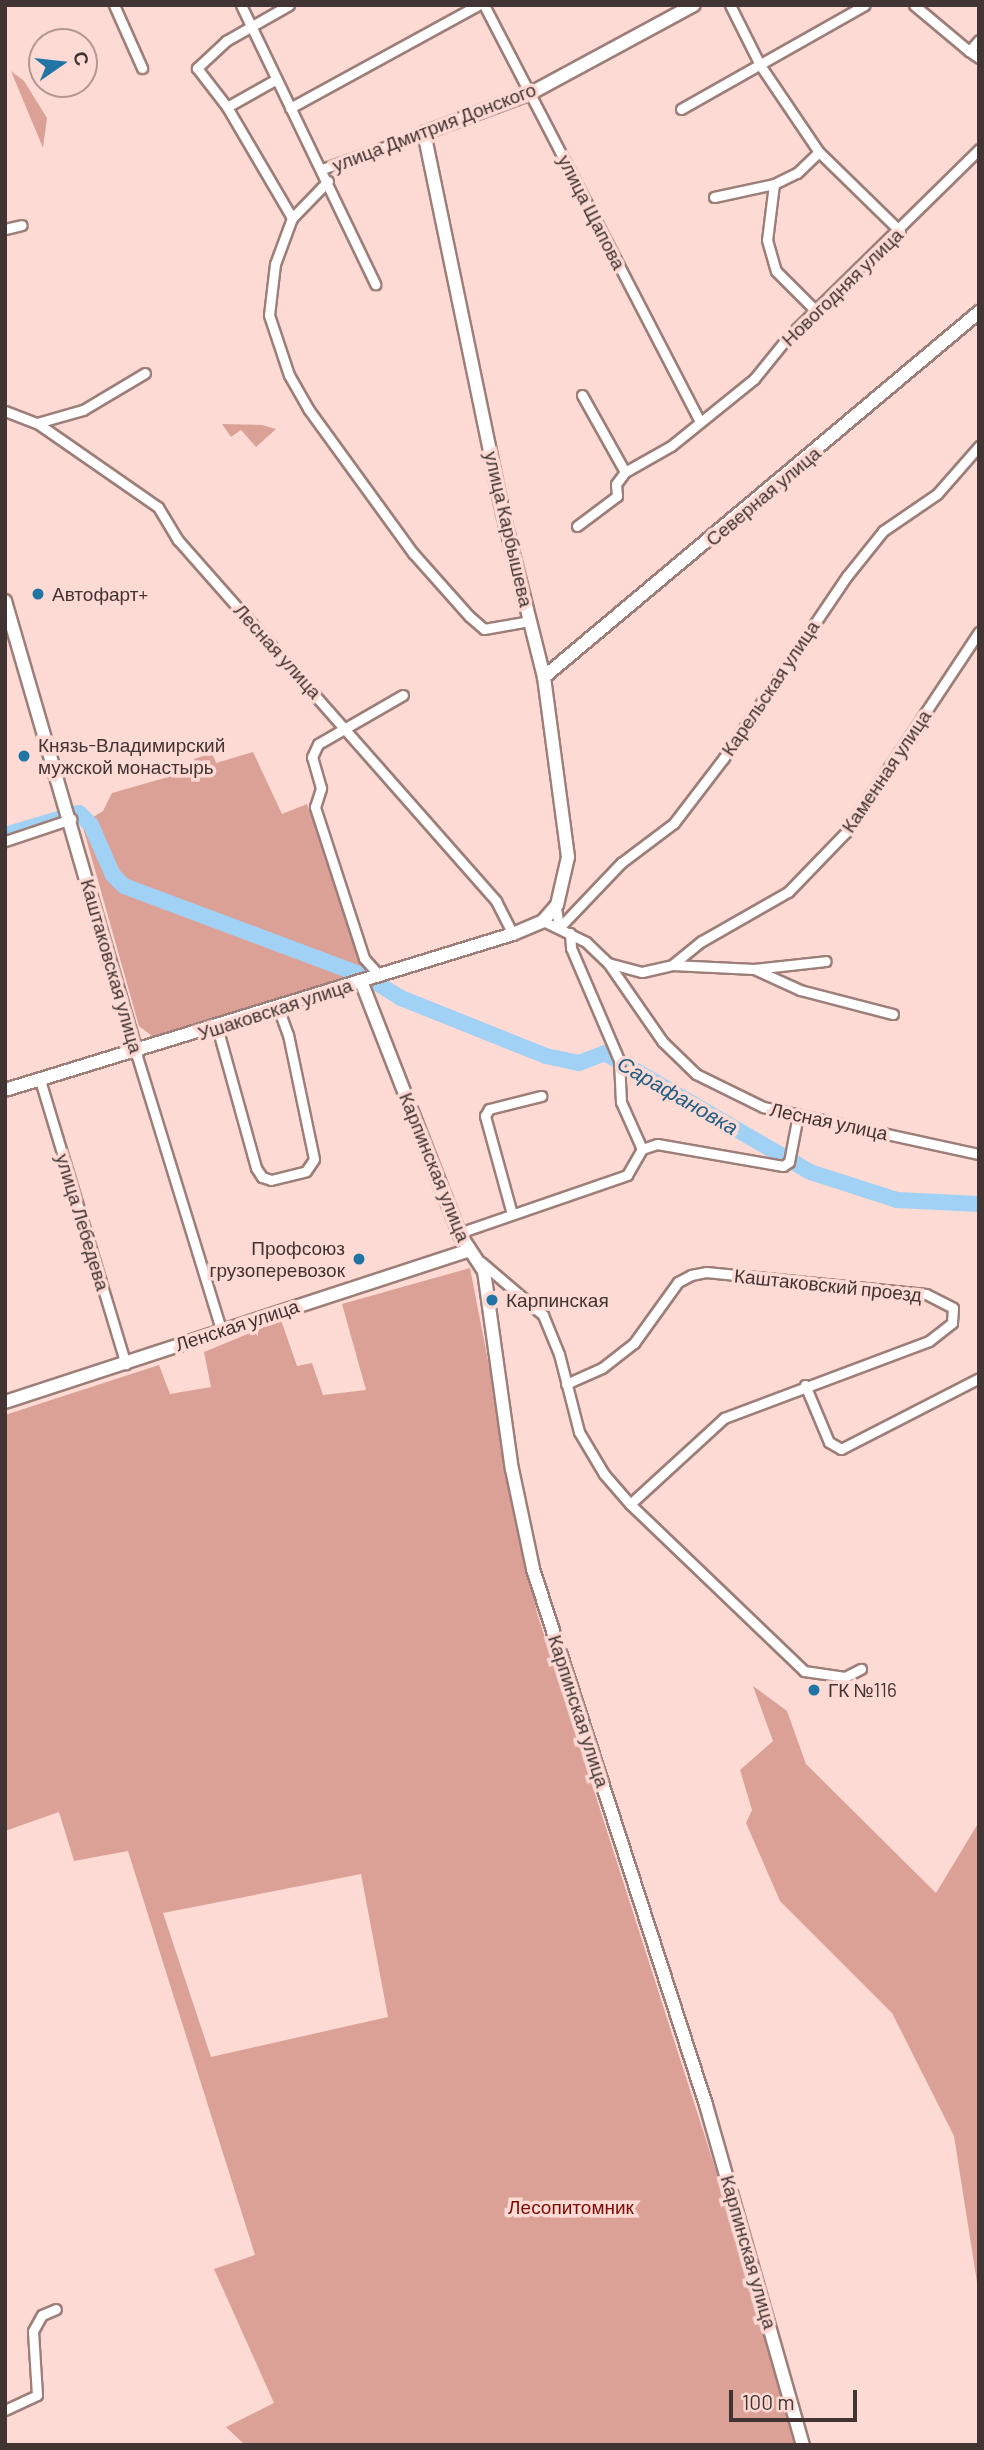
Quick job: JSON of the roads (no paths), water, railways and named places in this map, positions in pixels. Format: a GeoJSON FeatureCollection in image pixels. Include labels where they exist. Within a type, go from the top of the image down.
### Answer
{"type":"FeatureCollection","features":[{"type":"Feature","properties":{"kind":"street"},"geometry":{"type":"LineString","coordinates":[[114,5],[142,68]]}},
{"type":"Feature","properties":{"kind":"street"},"geometry":{"type":"LineString","coordinates":[[240,5],[252,24],[275,80],[323,169],[375,284]]}},
{"type":"Feature","properties":{"kind":"street"},"geometry":{"type":"LineString","coordinates":[[289,5],[252,24],[207,56],[197,68],[227,107],[292,218]]}},
{"type":"Feature","properties":{"kind":"street"},"geometry":{"type":"LineString","coordinates":[[290,108],[478,5]]}},
{"type":"Feature","properties":{"kind":"street","name":"улица Щапова"},"geometry":{"type":"LineString","coordinates":[[484,5],[699,419]]}},
{"type":"Feature","properties":{"kind":"street","name":"улица Дмитрия Донского"},"geometry":{"type":"LineString","coordinates":[[323,169],[531,93],[694,5]]}},
{"type":"Feature","properties":{"kind":"street"},"geometry":{"type":"LineString","coordinates":[[730,5],[760,65],[819,152],[900,231]]}},
{"type":"Feature","properties":{"kind":"street"},"geometry":{"type":"LineString","coordinates":[[681,109],[865,5]]}},
{"type":"Feature","properties":{"kind":"street"},"geometry":{"type":"LineString","coordinates":[[914,5],[979,58]]}},
{"type":"Feature","properties":{"kind":"street"},"geometry":{"type":"LineString","coordinates":[[969,51],[979,40]]}},
{"type":"Feature","properties":{"kind":"street"},"geometry":{"type":"LineString","coordinates":[[227,107],[275,80]]}},
{"type":"Feature","properties":{"kind":"street","name":"улица Карбышева"},"geometry":{"type":"LineString","coordinates":[[424,133],[503,514],[544,677],[568,858],[556,905],[543,921]]}},
{"type":"Feature","properties":{"kind":"street","name":"Новогодняя улица"},"geometry":{"type":"LineString","coordinates":[[625,472],[671,446],[699,419],[754,379],[816,311],[900,231],[979,149]]}},
{"type":"Feature","properties":{"kind":"street"},"geometry":{"type":"LineString","coordinates":[[714,197],[774,184],[797,173],[819,152]]}},
{"type":"Feature","properties":{"kind":"street"},"geometry":{"type":"LineString","coordinates":[[328,181],[292,218],[268,298],[269,315],[289,376],[309,410],[413,553],[484,629],[530,621]]}},
{"type":"Feature","properties":{"kind":"street"},"geometry":{"type":"LineString","coordinates":[[774,184],[767,240],[776,271],[816,311]]}},
{"type":"Feature","properties":{"kind":"street"},"geometry":{"type":"LineString","coordinates":[[5,229],[22,225]]}},
{"type":"Feature","properties":{"kind":"street","name":"Северная улица"},"geometry":{"type":"LineString","coordinates":[[544,677],[979,312]]}},
{"type":"Feature","properties":{"kind":"street"},"geometry":{"type":"LineString","coordinates":[[37,423],[83,410],[145,373]]}},
{"type":"Feature","properties":{"kind":"street"},"geometry":{"type":"LineString","coordinates":[[576,526],[617,496],[616,484],[625,472],[582,395]]}},
{"type":"Feature","properties":{"kind":"street","name":"Лесная улица"},"geometry":{"type":"LineString","coordinates":[[5,411],[37,423],[158,507],[178,540],[496,901],[513,934]]}},
{"type":"Feature","properties":{"kind":"street","name":"Карельская улица"},"geometry":{"type":"LineString","coordinates":[[559,928],[621,863],[674,823],[723,759],[846,576],[883,531],[937,494],[979,446]]}},
{"type":"Feature","properties":{"kind":"street","name":"Каштаковская улица"},"geometry":{"type":"LineString","coordinates":[[5,601],[71,819],[136,1053],[222,1329]]}},
{"type":"Feature","properties":{"kind":"street","name":"Каменная улица"},"geometry":{"type":"LineString","coordinates":[[673,965],[702,941],[788,892],[846,832],[979,632]]}},
{"type":"Feature","properties":{"kind":"street"},"geometry":{"type":"LineString","coordinates":[[380,976],[364,958],[315,807],[321,788],[312,757],[318,744],[345,727],[379,713],[403,695]]}},
{"type":"Feature","properties":{"kind":"street"},"geometry":{"type":"LineString","coordinates":[[5,842],[71,819]]}},
{"type":"Feature","properties":{"kind":"street"},"geometry":{"type":"LineString","coordinates":[[556,905],[559,928]]}},
{"type":"Feature","properties":{"kind":"street","name":"Лесная улица"},"geometry":{"type":"LineString","coordinates":[[543,921],[570,933],[608,963],[663,1042],[696,1074],[763,1107],[979,1154]]}},
{"type":"Feature","properties":{"kind":"street","name":"Ушаковская улица"},"geometry":{"type":"LineString","coordinates":[[5,1090],[136,1053],[513,934],[543,921]]}},
{"type":"Feature","properties":{"kind":"street"},"geometry":{"type":"LineString","coordinates":[[570,933],[571,948],[619,1060],[621,1102],[642,1149]]}},
{"type":"Feature","properties":{"kind":"street"},"geometry":{"type":"LineString","coordinates":[[608,963],[642,972],[673,965],[754,969],[826,961]]}},
{"type":"Feature","properties":{"kind":"street"},"geometry":{"type":"LineString","coordinates":[[754,969],[800,990],[894,1014]]}},
{"type":"Feature","properties":{"kind":"street","name":"Карпинская улица"},"geometry":{"type":"LineString","coordinates":[[361,981],[459,1233],[480,1261],[512,1469],[533,1569],[706,2105],[803,2445]]}},
{"type":"Feature","properties":{"kind":"street"},"geometry":{"type":"LineString","coordinates":[[217,1027],[256,1168],[262,1177],[271,1180],[306,1171],[314,1159],[288,1035],[278,1008]]}},
{"type":"Feature","properties":{"kind":"street","name":"улица Лебедева"},"geometry":{"type":"LineString","coordinates":[[40,1080],[126,1364]]}},
{"type":"Feature","properties":{"kind":"street"},"geometry":{"type":"LineString","coordinates":[[512,1214],[485,1116],[489,1110],[541,1096]]}},
{"type":"Feature","properties":{"kind":"street"},"geometry":{"type":"LineString","coordinates":[[459,1233],[627,1175],[642,1149],[657,1144],[775,1167],[790,1160],[798,1115]]}},
{"type":"Feature","properties":{"kind":"street","name":"Ленская улица"},"geometry":{"type":"LineString","coordinates":[[5,1402],[470,1250]]}},
{"type":"Feature","properties":{"kind":"street"},"geometry":{"type":"LineString","coordinates":[[480,1261],[543,1315],[566,1384],[571,1411],[591,1455],[630,1504],[804,1671],[845,1676],[861,1669]]}},
{"type":"Feature","properties":{"kind":"street","name":"Каштаковский проезд"},"geometry":{"type":"LineString","coordinates":[[566,1384],[602,1368],[634,1343],[678,1282],[698,1273],[926,1294],[953,1308],[952,1323],[929,1341],[805,1385],[724,1418],[630,1504]]}},
{"type":"Feature","properties":{"kind":"street"},"geometry":{"type":"LineString","coordinates":[[805,1385],[829,1442],[841,1449],[979,1378]]}},
{"type":"Feature","properties":{"kind":"street"},"geometry":{"type":"LineString","coordinates":[[5,2410],[32,2402],[39,2387],[33,2331],[42,2315],[56,2309]]}},
{"type":"Feature","properties":{"kind":"waterway","name":"Сарафановка"},"geometry":{"type":"LineString","coordinates":[[5,835],[79,813],[91,825],[113,875],[124,886],[367,977]]}},
{"type":"Feature","properties":{"kind":"waterway","name":"Сарафановка"},"geometry":{"type":"LineString","coordinates":[[380,985],[401,998],[546,1056],[579,1063],[605,1053],[810,1172],[897,1200],[979,1204]]}},
{"type":"Feature","properties":{"kind":"place","name":"Автофарт+"},"geometry":{"type":"Point","coordinates":[38,594]}},
{"type":"Feature","properties":{"kind":"place","name":"Князь-Владимирский мужской монастырь"},"geometry":{"type":"Point","coordinates":[24,756]}},
{"type":"Feature","properties":{"kind":"place","name":"Профсоюз грузоперевозок"},"geometry":{"type":"Point","coordinates":[359,1259]}},
{"type":"Feature","properties":{"kind":"place","name":"Карпинская"},"geometry":{"type":"Point","coordinates":[492,1300]}},
{"type":"Feature","properties":{"kind":"place","name":"ГК №116"},"geometry":{"type":"Point","coordinates":[814,1690]}},
{"type":"Feature","properties":{"kind":"park label","name":"Лесопитомник"},"geometry":{"type":"Point","coordinates":[571,2207]}}]}
